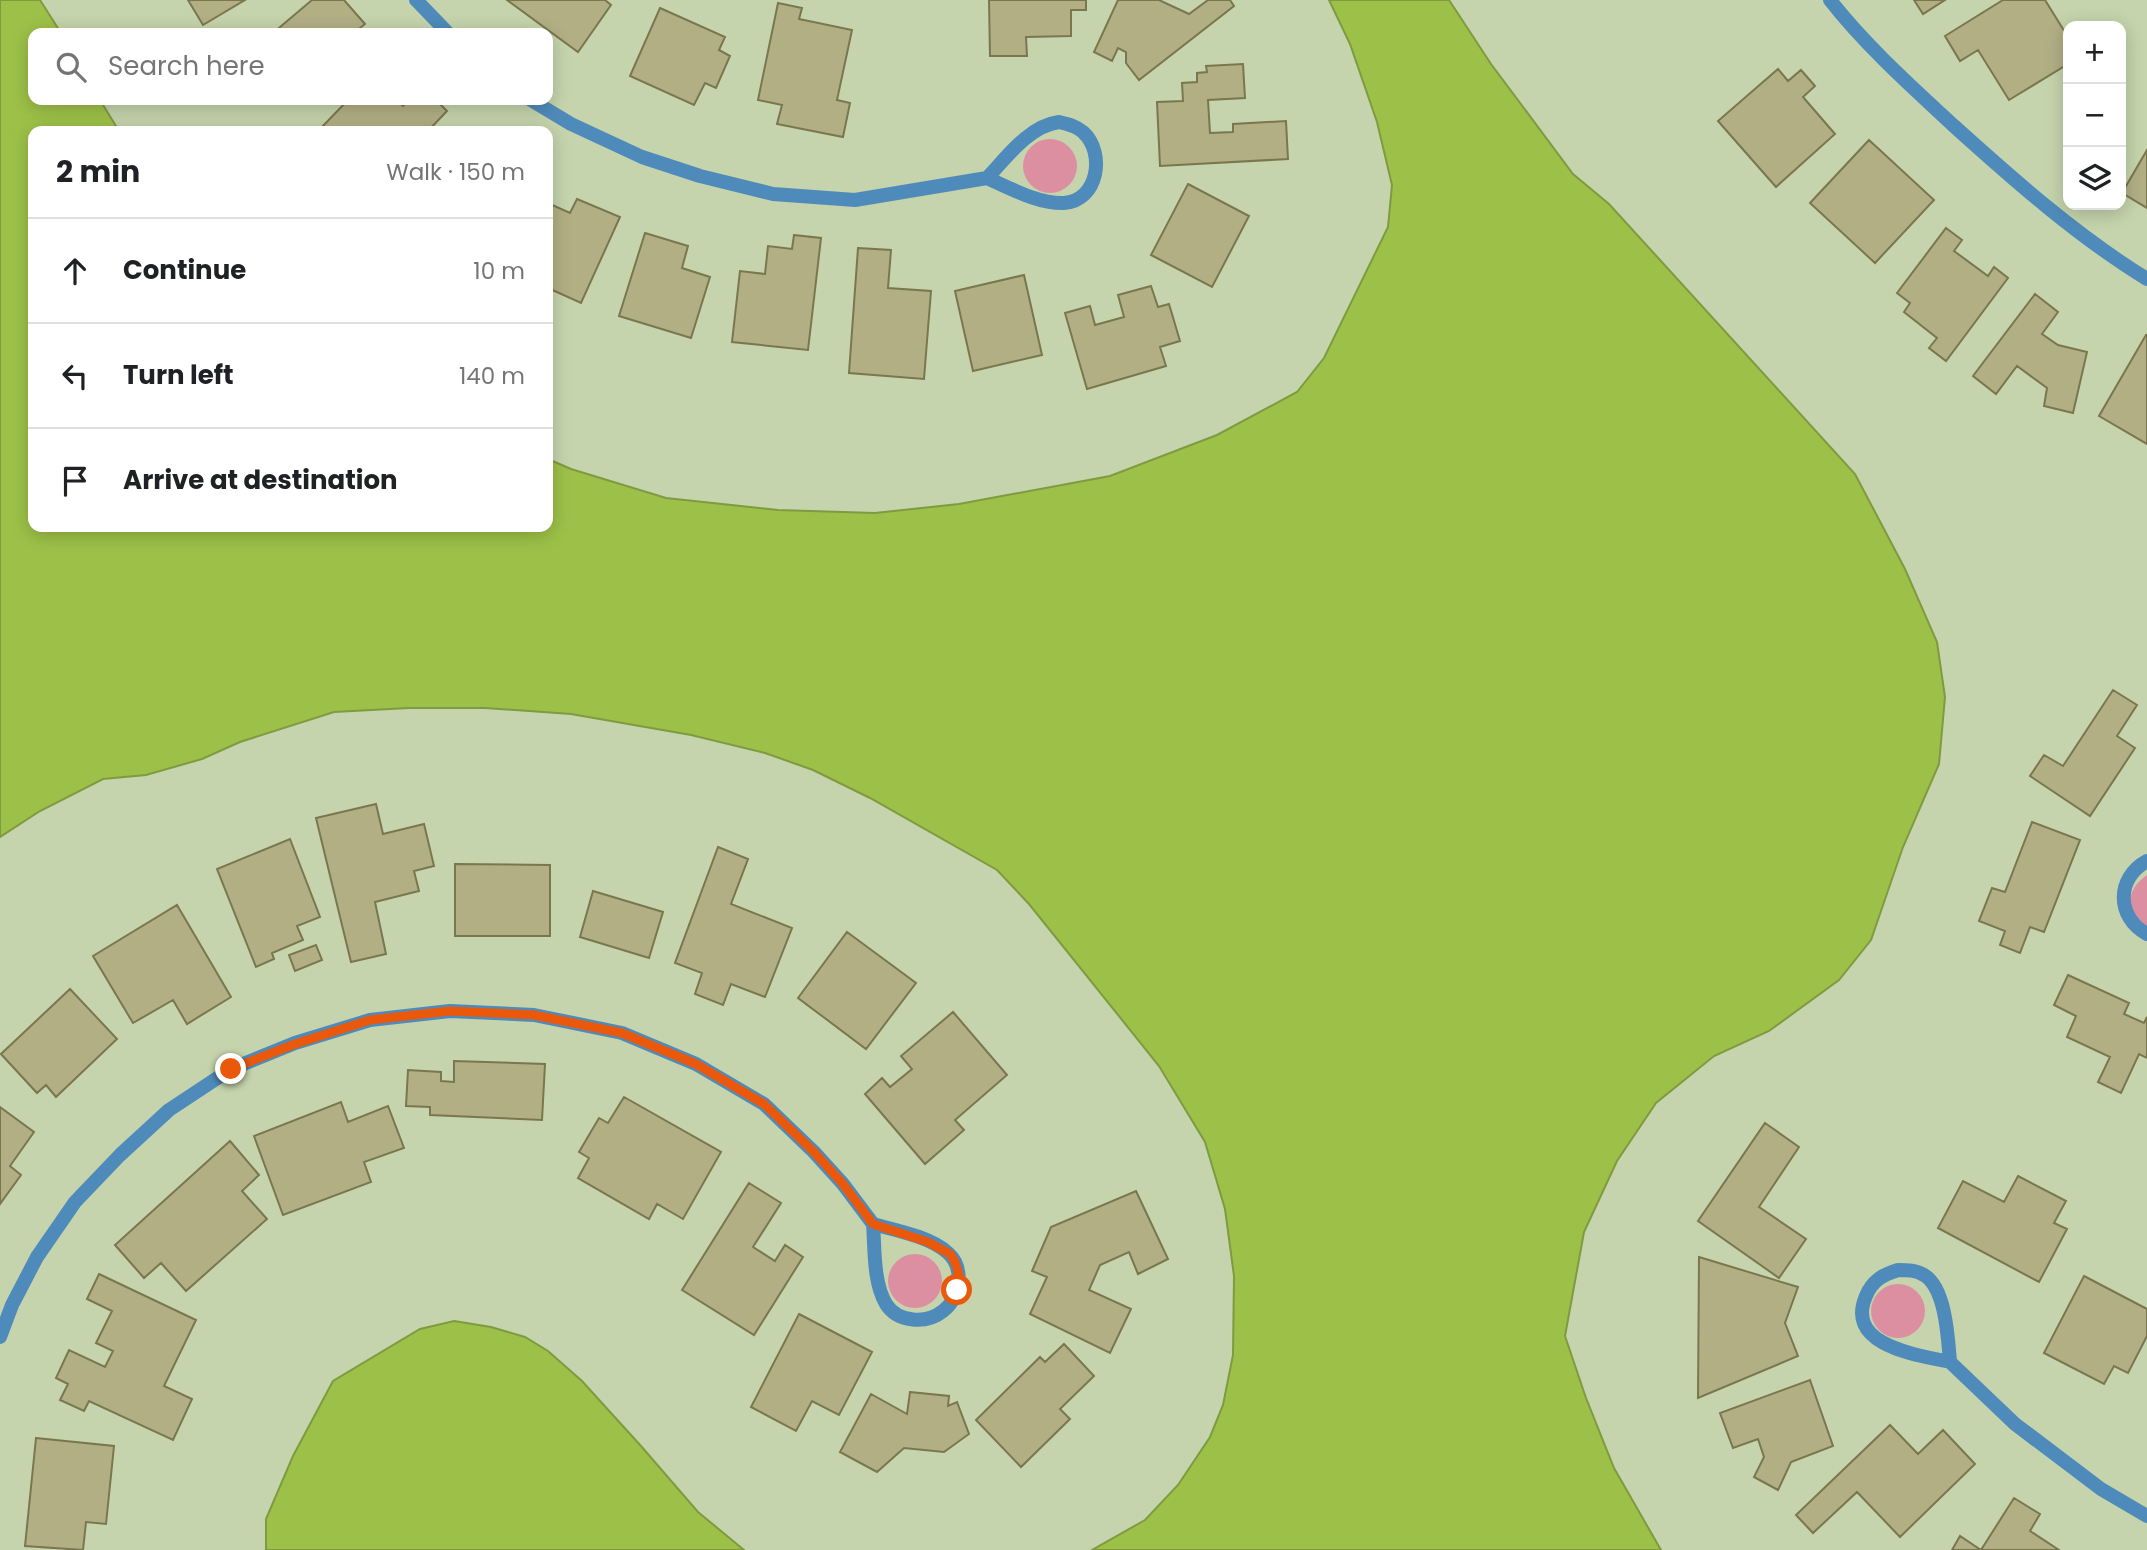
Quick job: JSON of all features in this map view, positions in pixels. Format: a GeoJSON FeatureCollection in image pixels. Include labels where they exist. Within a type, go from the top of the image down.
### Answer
{"type":"FeatureCollection","features":[{"type":"Feature","properties":{"kind":"street"},"geometry":{"type":"LineString","coordinates":[[415,0],[443,28]]}},
{"type":"Feature","properties":{"kind":"street"},"geometry":{"type":"LineString","coordinates":[[1830,0],[1843,17],[1925,99],[2022,187],[2120,263],[2147,279]]}},
{"type":"Feature","properties":{"kind":"street"},"geometry":{"type":"LineString","coordinates":[[539,105],[571,124],[642,156],[700,176],[773,194],[855,200],[987,178],[1041,199],[1066,203],[1076,200],[1086,192],[1094,179],[1096,154],[1084,133],[1072,125],[1049,123],[1028,137],[987,178]]}},
{"type":"Feature","properties":{"kind":"street"},"geometry":{"type":"LineString","coordinates":[[2147,861],[2134,870],[2126,881],[2124,893],[2124,905],[2129,919],[2147,934]]}},
{"type":"Feature","properties":{"kind":"street"},"geometry":{"type":"LineString","coordinates":[[0,1337],[12,1305],[37,1257],[75,1202],[120,1155],[169,1110],[231,1069],[295,1044],[370,1020],[450,1011],[534,1015],[622,1033],[696,1064],[764,1104],[843,1184],[873,1224],[882,1295],[894,1313],[906,1319],[920,1320],[944,1311],[957,1290],[959,1275],[950,1254],[928,1242],[873,1224]]}},
{"type":"Feature","properties":{"kind":"street"},"geometry":{"type":"LineString","coordinates":[[1950,1362],[1942,1306],[1932,1282],[1925,1275],[1912,1270],[1898,1270],[1875,1280],[1863,1302],[1866,1329],[1873,1337],[1895,1349],[1950,1362],[2015,1424],[2101,1489],[2147,1516]]}},
{"type":"Feature","properties":{"kind":"shaded area"},"geometry":{"type":"Polygon","coordinates":[[[0,0],[40,0],[58,28],[28,28],[28,105],[103,105],[116,126],[28,126],[28,532],[553,532],[553,461],[666,498],[778,510],[875,513],[959,504],[1110,476],[1217,435],[1297,392],[1324,358],[1388,227],[1392,185],[1377,122],[1350,44],[1329,0],[1449,0],[1491,64],[1573,174],[1609,204],[1855,474],[1905,569],[1937,642],[1945,697],[1939,764],[1903,847],[1871,940],[1839,980],[1769,1031],[1714,1056],[1656,1103],[1617,1161],[1584,1232],[1565,1336],[1614,1468],[1661,1550],[1092,1550],[1145,1520],[1178,1485],[1210,1437],[1223,1405],[1233,1355],[1234,1276],[1225,1209],[1205,1142],[1159,1066],[1029,904],[997,870],[870,798],[813,770],[765,753],[691,735],[571,714],[485,708],[334,712],[240,742],[202,759],[146,775],[103,779],[40,811],[0,837],[0,0]]]}},
{"type":"Feature","properties":{"kind":"shaded area"},"geometry":{"type":"Polygon","coordinates":[[[1050,139],[1069,147],[1077,166],[1069,185],[1050,193],[1031,185],[1023,166],[1031,147],[1050,139]]]}},
{"type":"Feature","properties":{"kind":"shaded area"},"geometry":{"type":"Polygon","coordinates":[[[2147,875],[2147,926],[2135,914],[2130,901],[2135,887],[2147,875]]]}},
{"type":"Feature","properties":{"kind":"shaded area"},"geometry":{"type":"Polygon","coordinates":[[[915,1254],[934,1262],[942,1281],[934,1300],[915,1308],[896,1300],[888,1281],[896,1262],[915,1254]]]}},
{"type":"Feature","properties":{"kind":"shaded area"},"geometry":{"type":"Polygon","coordinates":[[[1898,1284],[1917,1292],[1925,1311],[1917,1330],[1898,1338],[1879,1330],[1871,1311],[1879,1292],[1898,1284]]]}},
{"type":"Feature","properties":{"kind":"shaded area"},"geometry":{"type":"Polygon","coordinates":[[[454,1321],[491,1327],[525,1337],[548,1351],[582,1381],[698,1512],[744,1550],[266,1550],[266,1519],[293,1456],[333,1381],[420,1329],[454,1321]]]}},
{"type":"Feature","properties":{"kind":"building"},"geometry":{"type":"Polygon","coordinates":[[[188,0],[245,0],[203,25],[188,0]]]}},
{"type":"Feature","properties":{"kind":"building"},"geometry":{"type":"Polygon","coordinates":[[[312,0],[344,0],[365,24],[360,28],[279,28],[312,0]]]}},
{"type":"Feature","properties":{"kind":"building"},"geometry":{"type":"Polygon","coordinates":[[[507,0],[605,0],[611,5],[578,52],[553,34],[553,28],[545,28],[507,0]]]}},
{"type":"Feature","properties":{"kind":"building"},"geometry":{"type":"Polygon","coordinates":[[[989,0],[1086,0],[1086,10],[1071,10],[1071,36],[1026,37],[1027,56],[990,56],[989,0]]]}},
{"type":"Feature","properties":{"kind":"building"},"geometry":{"type":"Polygon","coordinates":[[[1118,0],[1159,0],[1189,14],[1208,0],[1230,0],[1234,6],[1139,80],[1126,63],[1126,52],[1118,48],[1112,61],[1094,52],[1118,0]]]}},
{"type":"Feature","properties":{"kind":"building"},"geometry":{"type":"Polygon","coordinates":[[[1914,0],[1945,0],[1923,14],[1914,0]]]}},
{"type":"Feature","properties":{"kind":"building"},"geometry":{"type":"Polygon","coordinates":[[[2003,0],[2045,0],[2063,29],[2063,67],[2009,100],[1978,50],[1960,61],[1945,36],[2003,0]]]}},
{"type":"Feature","properties":{"kind":"building"},"geometry":{"type":"Polygon","coordinates":[[[778,3],[802,8],[799,19],[852,30],[837,100],[850,103],[843,137],[777,124],[782,105],[758,100],[778,3]]]}},
{"type":"Feature","properties":{"kind":"building"},"geometry":{"type":"Polygon","coordinates":[[[660,8],[725,37],[719,50],[730,56],[716,88],[705,83],[694,105],[630,76],[660,8]]]}},
{"type":"Feature","properties":{"kind":"building"},"geometry":{"type":"Polygon","coordinates":[[[1243,64],[1245,98],[1208,100],[1210,133],[1233,132],[1233,124],[1286,121],[1288,159],[1160,166],[1157,102],[1183,101],[1182,83],[1197,82],[1197,73],[1207,72],[1206,66],[1243,64]]]}},
{"type":"Feature","properties":{"kind":"building"},"geometry":{"type":"Polygon","coordinates":[[[1778,69],[1788,81],[1801,70],[1815,86],[1803,97],[1835,134],[1776,187],[1718,121],[1778,69]]]}},
{"type":"Feature","properties":{"kind":"building"},"geometry":{"type":"Polygon","coordinates":[[[343,105],[441,105],[447,111],[433,126],[323,126],[343,105]]]}},
{"type":"Feature","properties":{"kind":"building"},"geometry":{"type":"Polygon","coordinates":[[[1869,140],[1934,200],[1875,263],[1810,203],[1869,140]]]}},
{"type":"Feature","properties":{"kind":"building"},"geometry":{"type":"Polygon","coordinates":[[[2147,150],[2147,208],[2126,195],[2126,186],[2147,150]]]}},
{"type":"Feature","properties":{"kind":"building"},"geometry":{"type":"Polygon","coordinates":[[[1188,184],[1249,216],[1212,287],[1151,255],[1188,184]]]}},
{"type":"Feature","properties":{"kind":"building"},"geometry":{"type":"Polygon","coordinates":[[[577,199],[620,217],[581,303],[553,290],[553,205],[570,213],[577,199]]]}},
{"type":"Feature","properties":{"kind":"building"},"geometry":{"type":"Polygon","coordinates":[[[1946,228],[1962,240],[1954,251],[1988,276],[1994,267],[2008,278],[1946,361],[1929,348],[1937,338],[1904,312],[1910,303],[1897,293],[1946,228]]]}},
{"type":"Feature","properties":{"kind":"building"},"geometry":{"type":"Polygon","coordinates":[[[645,233],[688,246],[682,268],[710,277],[691,338],[619,316],[645,233]]]}},
{"type":"Feature","properties":{"kind":"building"},"geometry":{"type":"Polygon","coordinates":[[[794,235],[821,238],[808,350],[732,342],[740,271],[765,274],[768,246],[792,249],[794,235]]]}},
{"type":"Feature","properties":{"kind":"building"},"geometry":{"type":"Polygon","coordinates":[[[858,248],[891,250],[888,288],[931,291],[924,379],[849,373],[858,248]]]}},
{"type":"Feature","properties":{"kind":"building"},"geometry":{"type":"Polygon","coordinates":[[[1024,275],[1042,355],[973,371],[955,291],[1024,275]]]}},
{"type":"Feature","properties":{"kind":"building"},"geometry":{"type":"Polygon","coordinates":[[[1151,286],[1158,307],[1169,304],[1180,341],[1160,347],[1166,366],[1087,389],[1065,313],[1090,306],[1095,325],[1124,317],[1118,295],[1151,286]]]}},
{"type":"Feature","properties":{"kind":"building"},"geometry":{"type":"Polygon","coordinates":[[[2035,294],[2058,312],[2042,334],[2058,345],[2087,352],[2073,413],[2044,406],[2047,388],[2017,366],[1996,394],[1973,376],[2035,294]]]}},
{"type":"Feature","properties":{"kind":"building"},"geometry":{"type":"Polygon","coordinates":[[[2147,335],[2147,444],[2099,416],[2147,335]]]}},
{"type":"Feature","properties":{"kind":"building"},"geometry":{"type":"Polygon","coordinates":[[[2113,690],[2137,705],[2117,736],[2135,748],[2090,816],[2030,776],[2044,755],[2063,766],[2113,690]]]}},
{"type":"Feature","properties":{"kind":"building"},"geometry":{"type":"Polygon","coordinates":[[[376,804],[383,834],[424,824],[434,866],[414,871],[419,891],[375,902],[386,954],[351,962],[316,818],[376,804]]]}},
{"type":"Feature","properties":{"kind":"building"},"geometry":{"type":"Polygon","coordinates":[[[2032,822],[2080,840],[2044,932],[2030,927],[2020,953],[2000,945],[2005,931],[1979,921],[1992,888],[2005,892],[2032,822]]]}},
{"type":"Feature","properties":{"kind":"building"},"geometry":{"type":"Polygon","coordinates":[[[290,839],[320,917],[297,926],[303,940],[272,953],[274,959],[256,967],[217,869],[290,839]]]}},
{"type":"Feature","properties":{"kind":"building"},"geometry":{"type":"Polygon","coordinates":[[[718,847],[748,859],[731,904],[792,928],[765,997],[731,984],[723,1005],[695,994],[702,973],[675,963],[718,847]]]}},
{"type":"Feature","properties":{"kind":"building"},"geometry":{"type":"Polygon","coordinates":[[[455,864],[550,865],[550,936],[455,936],[455,864]]]}},
{"type":"Feature","properties":{"kind":"building"},"geometry":{"type":"Polygon","coordinates":[[[593,891],[663,912],[649,958],[580,937],[593,891]]]}},
{"type":"Feature","properties":{"kind":"building"},"geometry":{"type":"Polygon","coordinates":[[[177,905],[231,997],[187,1024],[173,1000],[133,1023],[93,956],[177,905]]]}},
{"type":"Feature","properties":{"kind":"building"},"geometry":{"type":"Polygon","coordinates":[[[847,932],[916,983],[866,1049],[798,998],[847,932]]]}},
{"type":"Feature","properties":{"kind":"building"},"geometry":{"type":"Polygon","coordinates":[[[316,945],[322,960],[295,971],[289,955],[316,945]]]}},
{"type":"Feature","properties":{"kind":"building"},"geometry":{"type":"Polygon","coordinates":[[[2068,975],[2129,1003],[2124,1014],[2144,1023],[2147,1017],[2147,1058],[2139,1054],[2121,1093],[2098,1082],[2110,1057],[2067,1037],[2076,1016],[2054,1005],[2068,975]]]}},
{"type":"Feature","properties":{"kind":"building"},"geometry":{"type":"Polygon","coordinates":[[[70,989],[117,1039],[56,1097],[46,1085],[37,1093],[1,1054],[70,989]]]}},
{"type":"Feature","properties":{"kind":"building"},"geometry":{"type":"Polygon","coordinates":[[[953,1012],[1007,1075],[955,1120],[964,1130],[925,1164],[865,1094],[882,1078],[890,1087],[912,1069],[901,1056],[953,1012]]]}},
{"type":"Feature","properties":{"kind":"building"},"geometry":{"type":"Polygon","coordinates":[[[454,1061],[545,1064],[542,1120],[430,1115],[430,1107],[406,1106],[408,1070],[441,1072],[441,1081],[454,1082],[454,1061]]]}},
{"type":"Feature","properties":{"kind":"building"},"geometry":{"type":"Polygon","coordinates":[[[624,1097],[721,1152],[683,1219],[657,1204],[649,1219],[578,1178],[589,1158],[579,1152],[599,1118],[608,1123],[624,1097]]]}},
{"type":"Feature","properties":{"kind":"building"},"geometry":{"type":"Polygon","coordinates":[[[341,1102],[348,1122],[388,1106],[404,1148],[364,1162],[371,1182],[283,1215],[254,1136],[341,1102]]]}},
{"type":"Feature","properties":{"kind":"building"},"geometry":{"type":"Polygon","coordinates":[[[0,1107],[34,1132],[10,1166],[21,1175],[0,1204],[0,1107]]]}},
{"type":"Feature","properties":{"kind":"building"},"geometry":{"type":"Polygon","coordinates":[[[1765,1123],[1799,1147],[1759,1207],[1806,1239],[1779,1278],[1698,1221],[1765,1123]]]}},
{"type":"Feature","properties":{"kind":"building"},"geometry":{"type":"Polygon","coordinates":[[[230,1141],[259,1175],[242,1191],[267,1219],[186,1291],[161,1263],[144,1278],[115,1245],[230,1141]]]}},
{"type":"Feature","properties":{"kind":"building"},"geometry":{"type":"Polygon","coordinates":[[[2018,1176],[2066,1201],[2054,1223],[2067,1229],[2039,1282],[1938,1228],[1963,1181],[2004,1202],[2018,1176]]]}},
{"type":"Feature","properties":{"kind":"building"},"geometry":{"type":"Polygon","coordinates":[[[749,1183],[781,1203],[753,1247],[775,1261],[785,1245],[803,1257],[754,1335],[682,1290],[749,1183]]]}},
{"type":"Feature","properties":{"kind":"building"},"geometry":{"type":"Polygon","coordinates":[[[1136,1191],[1168,1259],[1138,1274],[1129,1252],[1100,1265],[1089,1290],[1131,1309],[1110,1353],[1030,1314],[1047,1277],[1032,1271],[1051,1227],[1136,1191]]]}},
{"type":"Feature","properties":{"kind":"building"},"geometry":{"type":"Polygon","coordinates":[[[1699,1257],[1798,1287],[1785,1323],[1798,1356],[1698,1398],[1699,1257]]]}},
{"type":"Feature","properties":{"kind":"building"},"geometry":{"type":"Polygon","coordinates":[[[99,1274],[196,1320],[164,1386],[192,1399],[173,1440],[89,1401],[84,1411],[60,1400],[68,1384],[56,1378],[69,1350],[105,1367],[113,1351],[96,1343],[112,1311],[87,1299],[99,1274]]]}},
{"type":"Feature","properties":{"kind":"building"},"geometry":{"type":"Polygon","coordinates":[[[2084,1276],[2147,1309],[2147,1336],[2128,1373],[2114,1366],[2104,1384],[2044,1353],[2084,1276]]]}},
{"type":"Feature","properties":{"kind":"building"},"geometry":{"type":"Polygon","coordinates":[[[799,1314],[872,1352],[839,1415],[812,1401],[796,1431],[751,1407],[799,1314]]]}},
{"type":"Feature","properties":{"kind":"building"},"geometry":{"type":"Polygon","coordinates":[[[1064,1344],[1094,1376],[1060,1409],[1070,1419],[1021,1467],[976,1420],[1040,1357],[1045,1362],[1064,1344]]]}},
{"type":"Feature","properties":{"kind":"building"},"geometry":{"type":"Polygon","coordinates":[[[1810,1380],[1833,1446],[1791,1462],[1778,1490],[1754,1477],[1764,1457],[1758,1439],[1733,1448],[1720,1413],[1810,1380]]]}},
{"type":"Feature","properties":{"kind":"building"},"geometry":{"type":"Polygon","coordinates":[[[910,1392],[949,1396],[948,1406],[957,1402],[969,1434],[944,1452],[904,1448],[877,1472],[840,1452],[871,1394],[907,1414],[910,1392]]]}},
{"type":"Feature","properties":{"kind":"building"},"geometry":{"type":"Polygon","coordinates":[[[1890,1425],[1918,1454],[1943,1430],[1975,1464],[1900,1537],[1857,1492],[1813,1533],[1796,1515],[1890,1425]]]}},
{"type":"Feature","properties":{"kind":"building"},"geometry":{"type":"Polygon","coordinates":[[[36,1438],[114,1446],[106,1524],[86,1522],[83,1550],[25,1546],[36,1438]]]}},
{"type":"Feature","properties":{"kind":"building"},"geometry":{"type":"Polygon","coordinates":[[[2014,1498],[2040,1514],[2030,1531],[2059,1550],[1981,1550],[2014,1498]]]}},
{"type":"Feature","properties":{"kind":"building"},"geometry":{"type":"Polygon","coordinates":[[[1960,1536],[1981,1550],[1952,1550],[1960,1536]]]}},
{"type":"Feature","properties":{"kind":"route"},"geometry":{"type":"LineString","coordinates":[[231,1069],[295,1044],[370,1020],[450,1011],[534,1015],[622,1033],[696,1064],[764,1104],[814,1152],[843,1184],[873,1224],[906,1233],[950,1254],[959,1275],[957,1290]]}}]}
